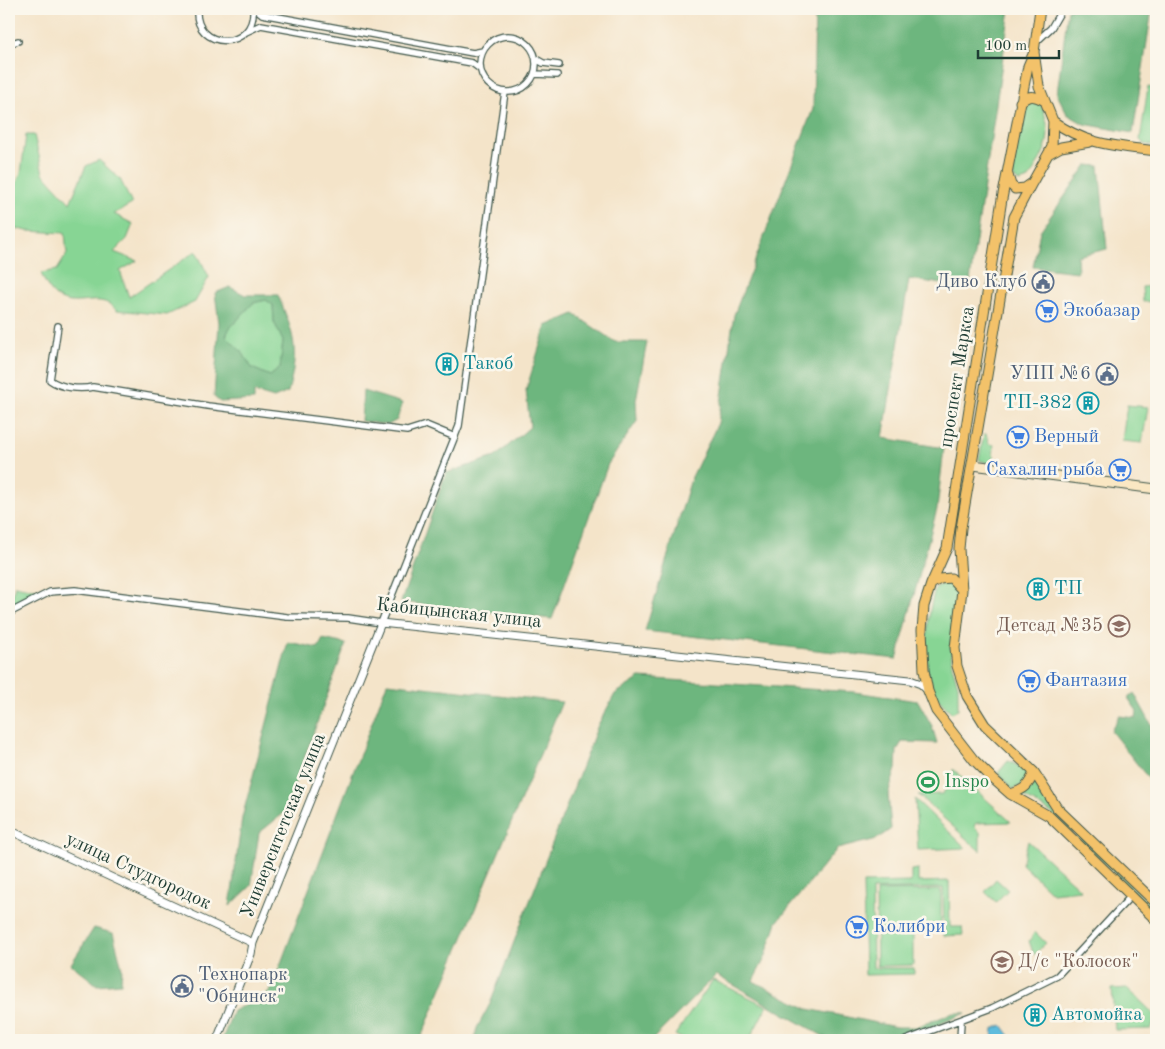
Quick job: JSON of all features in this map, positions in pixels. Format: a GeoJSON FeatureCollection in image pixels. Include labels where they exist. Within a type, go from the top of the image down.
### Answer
{"type":"FeatureCollection","features":[{"type":"Feature","properties":{"kind":"main road"},"geometry":{"type":"LineString","coordinates":[[1040,9],[1034,47],[1036,76],[1043,100],[1053,120],[1068,132],[1093,142],[1156,151]]}},
{"type":"Feature","properties":{"kind":"main road","name":"проспект Маркса"},"geometry":{"type":"LineString","coordinates":[[1034,47],[1020,102],[1007,173],[947,548],[931,584],[924,606],[922,647],[924,670],[928,691],[936,711],[974,760],[1010,794],[1049,816],[1131,896],[1155,916]]}},
{"type":"Feature","properties":{"kind":"main road"},"geometry":{"type":"LineString","coordinates":[[1020,102],[1029,96],[1035,96],[1043,100]]}},
{"type":"Feature","properties":{"kind":"main road"},"geometry":{"type":"LineString","coordinates":[[1050,153],[1053,120]]}},
{"type":"Feature","properties":{"kind":"main road"},"geometry":{"type":"LineString","coordinates":[[1050,153],[1061,147],[1093,142]]}},
{"type":"Feature","properties":{"kind":"main road","name":"проспект Маркса"},"geometry":{"type":"LineString","coordinates":[[1050,153],[1014,217],[959,549],[962,590],[955,648],[957,666],[967,696],[985,724],[1034,772],[1064,815],[1156,903]]}},
{"type":"Feature","properties":{"kind":"main road"},"geometry":{"type":"LineString","coordinates":[[1007,173],[1011,185],[1015,188],[1025,188],[1032,183]]}},
{"type":"Feature","properties":{"kind":"main road"},"geometry":{"type":"LineString","coordinates":[[961,463],[1156,489]]}},
{"type":"Feature","properties":{"kind":"main road"},"geometry":{"type":"LineString","coordinates":[[931,584],[940,579],[952,578],[962,590]]}},
{"type":"Feature","properties":{"kind":"main road"},"geometry":{"type":"LineString","coordinates":[[1010,794],[1023,791],[1030,784],[1034,772]]}},
{"type":"Feature","properties":{"kind":"street"},"geometry":{"type":"LineString","coordinates":[[197,9],[201,27],[212,38],[222,41],[232,40],[260,25],[472,63],[480,69],[484,78],[491,86],[505,92],[516,91],[525,86],[534,74],[536,59],[529,44],[520,38],[510,35],[494,39],[483,51],[480,69]]}},
{"type":"Feature","properties":{"kind":"street"},"geometry":{"type":"LineString","coordinates":[[246,32],[252,20],[254,9],[262,14],[473,53],[483,51]]}},
{"type":"Feature","properties":{"kind":"street"},"geometry":{"type":"LineString","coordinates":[[1034,47],[1051,28],[1062,9]]}},
{"type":"Feature","properties":{"kind":"street"},"geometry":{"type":"LineString","coordinates":[[9,44],[18,41]]}},
{"type":"Feature","properties":{"kind":"street"},"geometry":{"type":"LineString","coordinates":[[536,59],[543,63],[559,65]]}},
{"type":"Feature","properties":{"kind":"street"},"geometry":{"type":"LineString","coordinates":[[534,74],[557,75]]}},
{"type":"Feature","properties":{"kind":"street"},"geometry":{"type":"LineString","coordinates":[[381,623],[455,437],[468,368],[505,92]]}},
{"type":"Feature","properties":{"kind":"street"},"geometry":{"type":"LineString","coordinates":[[58,326],[50,380],[56,384],[80,388],[93,387],[208,406],[407,431],[426,425],[455,437]]}},
{"type":"Feature","properties":{"kind":"street","name":"Кабицынская улица"},"geometry":{"type":"LineString","coordinates":[[9,613],[50,592],[68,590],[287,617],[348,618],[910,680]]}},
{"type":"Feature","properties":{"kind":"street","name":"Университетская улица"},"geometry":{"type":"LineString","coordinates":[[217,1040],[251,954],[253,943],[381,623]]}},
{"type":"Feature","properties":{"kind":"street"},"geometry":{"type":"LineString","coordinates":[[910,680],[924,670]]}},
{"type":"Feature","properties":{"kind":"street"},"geometry":{"type":"LineString","coordinates":[[910,680],[921,684],[928,691]]}},
{"type":"Feature","properties":{"kind":"street","name":"улица Студгородок"},"geometry":{"type":"LineString","coordinates":[[9,830],[253,943]]}},
{"type":"Feature","properties":{"kind":"street"},"geometry":{"type":"LineString","coordinates":[[906,1040],[960,1021],[1018,996],[1057,976],[1131,896]]}},
{"type":"Feature","properties":{"kind":"street"},"geometry":{"type":"LineString","coordinates":[[960,1021],[960,1040]]}},
{"type":"Feature","properties":{"kind":"green space"},"geometry":{"type":"Polygon","coordinates":[[[815,9],[1010,9],[969,288],[909,279],[883,438],[944,448],[937,509],[897,659],[645,631],[691,479],[718,423],[734,315],[813,109],[815,9]]]}},
{"type":"Feature","properties":{"kind":"green space"},"geometry":{"type":"Polygon","coordinates":[[[1068,9],[1152,9],[1133,133],[1084,124],[1067,114],[1057,94],[1068,9]]]}},
{"type":"Feature","properties":{"kind":"green space"},"geometry":{"type":"Polygon","coordinates":[[[1148,87],[1156,89],[1156,146],[1144,144],[1140,140],[1148,87]]]}},
{"type":"Feature","properties":{"kind":"green space"},"geometry":{"type":"Polygon","coordinates":[[[1027,100],[1040,102],[1045,114],[1048,134],[1044,150],[1029,179],[1019,182],[1014,178],[1012,172],[1023,104],[1027,100]]]}},
{"type":"Feature","properties":{"kind":"green space"},"geometry":{"type":"Polygon","coordinates":[[[26,135],[34,135],[43,173],[70,203],[86,166],[99,160],[120,179],[132,204],[114,214],[133,224],[127,239],[114,252],[137,261],[120,271],[129,297],[196,251],[209,277],[195,302],[167,315],[116,310],[108,303],[98,301],[68,302],[59,298],[49,289],[41,273],[57,270],[67,254],[65,233],[27,231],[9,227],[12,192],[21,173],[26,135]]]}},
{"type":"Feature","properties":{"kind":"green space"},"geometry":{"type":"Polygon","coordinates":[[[1087,165],[1099,166],[1107,249],[1077,256],[1078,272],[1033,267],[1040,231],[1087,165]]]}},
{"type":"Feature","properties":{"kind":"green space"},"geometry":{"type":"Polygon","coordinates":[[[1156,286],[1156,301],[1143,302],[1142,287],[1156,286]]]}},
{"type":"Feature","properties":{"kind":"green space"},"geometry":{"type":"Polygon","coordinates":[[[230,287],[245,295],[278,295],[294,342],[294,364],[288,392],[274,398],[254,392],[254,400],[220,402],[214,397],[219,323],[215,293],[230,287]],[[266,300],[253,303],[229,329],[226,336],[242,352],[252,368],[270,376],[280,368],[283,341],[274,322],[273,305],[266,300]]]}},
{"type":"Feature","properties":{"kind":"green space"},"geometry":{"type":"Polygon","coordinates":[[[266,300],[273,305],[274,322],[283,341],[280,368],[270,376],[252,368],[242,352],[226,336],[229,329],[253,303],[266,300]]]}},
{"type":"Feature","properties":{"kind":"green space"},"geometry":{"type":"Polygon","coordinates":[[[574,314],[615,342],[647,342],[636,400],[637,421],[608,464],[552,619],[401,602],[446,473],[495,457],[530,427],[526,390],[546,326],[574,314]]]}},
{"type":"Feature","properties":{"kind":"green space"},"geometry":{"type":"Polygon","coordinates":[[[363,391],[402,403],[397,420],[388,425],[361,421],[363,391]]]}},
{"type":"Feature","properties":{"kind":"green space"},"geometry":{"type":"Polygon","coordinates":[[[1127,405],[1148,407],[1142,443],[1122,441],[1127,405]]]}},
{"type":"Feature","properties":{"kind":"green space"},"geometry":{"type":"Polygon","coordinates":[[[984,434],[986,434],[989,444],[994,445],[993,461],[990,464],[979,460],[984,434]]]}},
{"type":"Feature","properties":{"kind":"green space"},"geometry":{"type":"Polygon","coordinates":[[[948,582],[955,585],[957,589],[951,646],[952,666],[958,685],[958,709],[952,713],[934,693],[930,682],[927,655],[928,625],[936,587],[948,582]]]}},
{"type":"Feature","properties":{"kind":"green space"},"geometry":{"type":"Polygon","coordinates":[[[15,585],[39,590],[39,592],[13,605],[11,601],[15,585]]]}},
{"type":"Feature","properties":{"kind":"green space"},"geometry":{"type":"Polygon","coordinates":[[[323,639],[346,644],[284,813],[259,833],[251,886],[230,906],[242,818],[288,642],[318,648],[323,639]]]}},
{"type":"Feature","properties":{"kind":"green space"},"geometry":{"type":"Polygon","coordinates":[[[640,678],[854,692],[918,701],[932,726],[937,743],[902,742],[897,750],[896,769],[888,794],[891,829],[877,839],[837,849],[777,922],[765,958],[753,981],[808,1009],[896,1027],[916,1027],[953,1013],[966,1013],[901,1040],[830,1040],[716,975],[652,1040],[474,1040],[477,1028],[490,1004],[598,725],[615,694],[640,678]]]}},
{"type":"Feature","properties":{"kind":"green space"},"geometry":{"type":"Polygon","coordinates":[[[387,683],[562,702],[420,1040],[222,1040],[233,1011],[270,992],[387,683]]]}},
{"type":"Feature","properties":{"kind":"green space"},"geometry":{"type":"Polygon","coordinates":[[[1134,693],[1156,733],[1156,781],[1152,783],[1111,731],[1119,716],[1136,718],[1137,711],[1128,698],[1134,693]]]}},
{"type":"Feature","properties":{"kind":"green space"},"geometry":{"type":"Polygon","coordinates":[[[1008,761],[1023,768],[1029,775],[1023,785],[1012,789],[998,773],[1008,761]]]}},
{"type":"Feature","properties":{"kind":"green space"},"geometry":{"type":"Polygon","coordinates":[[[953,769],[1011,822],[976,823],[974,826],[980,832],[980,851],[918,795],[942,794],[953,781],[953,769]]]}},
{"type":"Feature","properties":{"kind":"green space"},"geometry":{"type":"Polygon","coordinates":[[[1035,782],[1052,810],[1075,831],[1073,833],[1050,812],[1021,795],[1029,791],[1035,782]]]}},
{"type":"Feature","properties":{"kind":"green space"},"geometry":{"type":"Polygon","coordinates":[[[916,800],[966,848],[918,850],[916,800]]]}},
{"type":"Feature","properties":{"kind":"green space"},"geometry":{"type":"Polygon","coordinates":[[[1078,834],[1150,905],[1149,907],[1076,835],[1078,834]]]}},
{"type":"Feature","properties":{"kind":"green space"},"geometry":{"type":"Polygon","coordinates":[[[1028,841],[1081,890],[1052,893],[1022,864],[1028,841]]]}},
{"type":"Feature","properties":{"kind":"green space"},"geometry":{"type":"Polygon","coordinates":[[[918,869],[918,882],[949,881],[950,927],[962,927],[963,935],[944,936],[943,888],[872,890],[873,968],[914,968],[914,974],[865,975],[863,883],[911,882],[911,870],[918,869]]]}},
{"type":"Feature","properties":{"kind":"green space"},"geometry":{"type":"Polygon","coordinates":[[[996,879],[1008,890],[996,902],[985,892],[996,879]]]}},
{"type":"Feature","properties":{"kind":"green space"},"geometry":{"type":"Polygon","coordinates":[[[941,890],[941,928],[913,928],[913,965],[877,966],[876,891],[941,890]]]}},
{"type":"Feature","properties":{"kind":"green space"},"geometry":{"type":"Polygon","coordinates":[[[94,928],[113,933],[122,968],[121,983],[97,985],[71,964],[94,928]]]}},
{"type":"Feature","properties":{"kind":"green space"},"geometry":{"type":"Polygon","coordinates":[[[1035,932],[1046,943],[1034,955],[1029,941],[1035,932]]]}},
{"type":"Feature","properties":{"kind":"green space"},"geometry":{"type":"Polygon","coordinates":[[[713,980],[767,1006],[749,1040],[685,1040],[675,1035],[713,980]]]}},
{"type":"Feature","properties":{"kind":"green space"},"geometry":{"type":"Polygon","coordinates":[[[1127,988],[1156,1016],[1151,1029],[1115,1030],[1112,989],[1127,988]]]}},
{"type":"Feature","properties":{"kind":"water"},"geometry":{"type":"Polygon","coordinates":[[[1002,1025],[1013,1040],[992,1040],[993,1029],[1002,1025]]]}},
{"type":"Feature","properties":{"kind":"place","name":"Диво Клуб"},"geometry":{"type":"Point","coordinates":[1043,282]}},
{"type":"Feature","properties":{"kind":"place","name":"Экобазар"},"geometry":{"type":"Point","coordinates":[1047,311]}},
{"type":"Feature","properties":{"kind":"place","name":"Такоб"},"geometry":{"type":"Point","coordinates":[447,364]}},
{"type":"Feature","properties":{"kind":"place","name":"УПП №6"},"geometry":{"type":"Point","coordinates":[1107,374]}},
{"type":"Feature","properties":{"kind":"place","name":"ТП-382"},"geometry":{"type":"Point","coordinates":[1088,403]}},
{"type":"Feature","properties":{"kind":"place","name":"Верный"},"geometry":{"type":"Point","coordinates":[1018,437]}},
{"type":"Feature","properties":{"kind":"place","name":"Сахалин рыба"},"geometry":{"type":"Point","coordinates":[1120,470]}},
{"type":"Feature","properties":{"kind":"place","name":"ТП"},"geometry":{"type":"Point","coordinates":[1038,589]}},
{"type":"Feature","properties":{"kind":"place","name":"Детсад №35"},"geometry":{"type":"Point","coordinates":[1119,626]}},
{"type":"Feature","properties":{"kind":"place","name":"Фантазия"},"geometry":{"type":"Point","coordinates":[1029,681]}},
{"type":"Feature","properties":{"kind":"place","name":"Inspo"},"geometry":{"type":"Point","coordinates":[928,782]}},
{"type":"Feature","properties":{"kind":"place","name":"Колибри"},"geometry":{"type":"Point","coordinates":[857,927]}},
{"type":"Feature","properties":{"kind":"place","name":"Д/с \"Колосок\""},"geometry":{"type":"Point","coordinates":[1002,962]}},
{"type":"Feature","properties":{"kind":"place","name":"Технопарк \"Обнинск\""},"geometry":{"type":"Point","coordinates":[182,986]}},
{"type":"Feature","properties":{"kind":"place","name":"Автомойка"},"geometry":{"type":"Point","coordinates":[1035,1015]}}]}
